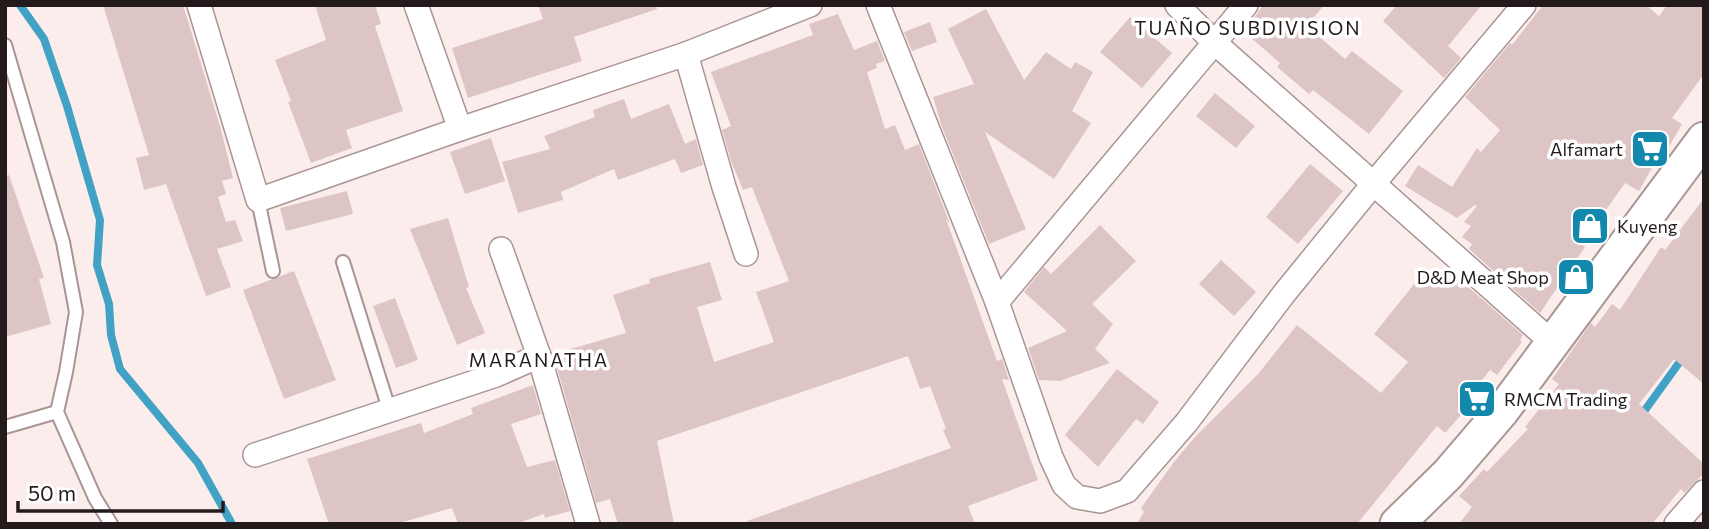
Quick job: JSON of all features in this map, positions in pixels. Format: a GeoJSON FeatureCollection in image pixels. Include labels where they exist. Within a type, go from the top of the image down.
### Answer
{"type":"FeatureCollection","features":[{"type":"Feature","properties":{"kind":"main road"},"geometry":{"type":"LineString","coordinates":[[1397,524],[1448,474],[1502,411],[1704,139]]}},
{"type":"Feature","properties":{"kind":"street"},"geometry":{"type":"LineString","coordinates":[[199,5],[258,200],[686,54],[810,5]]}},
{"type":"Feature","properties":{"kind":"street"},"geometry":{"type":"LineString","coordinates":[[416,5],[460,129]]}},
{"type":"Feature","properties":{"kind":"street"},"geometry":{"type":"LineString","coordinates":[[877,5],[997,302],[1051,457],[1064,485],[1077,497],[1100,501],[1127,491],[1186,424],[1283,295],[1524,5]]}},
{"type":"Feature","properties":{"kind":"street"},"geometry":{"type":"LineString","coordinates":[[1177,5],[1215,43],[1553,343]]}},
{"type":"Feature","properties":{"kind":"street"},"geometry":{"type":"LineString","coordinates":[[997,302],[1246,5]]}},
{"type":"Feature","properties":{"kind":"street"},"geometry":{"type":"LineString","coordinates":[[686,54],[746,254]]}},
{"type":"Feature","properties":{"kind":"street"},"geometry":{"type":"LineString","coordinates":[[501,250],[539,356],[589,524]]}},
{"type":"Feature","properties":{"kind":"street"},"geometry":{"type":"LineString","coordinates":[[255,455],[496,375],[539,356]]}},
{"type":"Feature","properties":{"kind":"street"},"geometry":{"type":"LineString","coordinates":[[1676,524],[1704,492]]}},
{"type":"Feature","properties":{"kind":"lane"},"geometry":{"type":"LineString","coordinates":[[5,45],[63,242],[76,312],[57,412],[95,498],[111,524]]}},
{"type":"Feature","properties":{"kind":"lane"},"geometry":{"type":"LineString","coordinates":[[258,200],[273,271]]}},
{"type":"Feature","properties":{"kind":"lane"},"geometry":{"type":"LineString","coordinates":[[343,262],[389,409]]}},
{"type":"Feature","properties":{"kind":"lane"},"geometry":{"type":"LineString","coordinates":[[5,427],[57,412]]}},
{"type":"Feature","properties":{"kind":"building"},"geometry":{"type":"Polygon","coordinates":[[[103,5],[183,5],[233,178],[222,181],[226,194],[218,197],[226,222],[235,220],[243,241],[217,249],[231,287],[206,296],[166,184],[144,190],[136,158],[149,155],[103,5]]]}},
{"type":"Feature","properties":{"kind":"building"},"geometry":{"type":"Polygon","coordinates":[[[315,5],[375,5],[381,24],[375,26],[403,111],[346,130],[352,148],[311,163],[275,60],[326,40],[315,5]]]}},
{"type":"Feature","properties":{"kind":"building"},"geometry":{"type":"Polygon","coordinates":[[[538,5],[656,5],[657,9],[574,37],[582,61],[468,98],[452,48],[543,19],[538,5]]]}},
{"type":"Feature","properties":{"kind":"building"},"geometry":{"type":"Polygon","coordinates":[[[1264,5],[1324,5],[1307,26],[1345,59],[1352,51],[1403,91],[1369,134],[1313,90],[1309,94],[1277,67],[1280,63],[1243,31],[1264,5]]]}},
{"type":"Feature","properties":{"kind":"building"},"geometry":{"type":"Polygon","coordinates":[[[1397,5],[1482,5],[1448,46],[1461,58],[1444,78],[1383,21],[1397,5]]]}},
{"type":"Feature","properties":{"kind":"building"},"geometry":{"type":"Polygon","coordinates":[[[1543,5],[1646,5],[1659,16],[1667,5],[1704,5],[1704,74],[1672,118],[1682,124],[1670,145],[1666,142],[1639,191],[1625,183],[1582,244],[1585,247],[1540,313],[1469,249],[1472,244],[1462,237],[1471,226],[1464,222],[1477,206],[1457,218],[1405,186],[1418,165],[1452,187],[1477,148],[1481,152],[1500,130],[1465,97],[1510,43],[1512,45],[1543,5]]]}},
{"type":"Feature","properties":{"kind":"building"},"geometry":{"type":"Polygon","coordinates":[[[986,9],[1024,80],[1046,52],[1071,69],[1075,62],[1093,72],[1072,111],[1091,123],[1054,179],[985,132],[1026,229],[989,244],[942,127],[933,97],[974,84],[948,29],[986,9]]]}},
{"type":"Feature","properties":{"kind":"building"},"geometry":{"type":"Polygon","coordinates":[[[838,14],[854,50],[877,41],[885,61],[876,64],[877,68],[867,72],[885,129],[895,125],[905,150],[919,144],[950,224],[946,219],[997,361],[1002,359],[1009,380],[1002,379],[1038,480],[968,506],[975,524],[748,524],[747,521],[951,448],[930,386],[920,389],[908,356],[657,441],[674,524],[618,524],[610,499],[596,503],[553,354],[626,333],[613,295],[650,283],[649,279],[710,262],[722,300],[697,307],[714,362],[774,342],[756,292],[789,281],[752,187],[743,190],[731,161],[722,130],[731,126],[711,72],[813,35],[809,24],[838,14]]]}},
{"type":"Feature","properties":{"kind":"building"},"geometry":{"type":"Polygon","coordinates":[[[1130,17],[1172,53],[1142,88],[1100,52],[1130,17]]]}},
{"type":"Feature","properties":{"kind":"building"},"geometry":{"type":"Polygon","coordinates":[[[930,22],[937,42],[912,51],[904,32],[930,22]]]}},
{"type":"Feature","properties":{"kind":"building"},"geometry":{"type":"Polygon","coordinates":[[[1215,93],[1255,126],[1236,148],[1196,116],[1215,93]]]}},
{"type":"Feature","properties":{"kind":"building"},"geometry":{"type":"Polygon","coordinates":[[[624,99],[631,119],[669,104],[685,144],[696,139],[703,165],[681,173],[675,159],[618,180],[614,169],[561,192],[563,200],[518,213],[502,162],[550,149],[544,136],[595,117],[593,110],[624,99]]]}},
{"type":"Feature","properties":{"kind":"building"},"geometry":{"type":"Polygon","coordinates":[[[491,138],[505,181],[465,194],[450,152],[491,138]]]}},
{"type":"Feature","properties":{"kind":"building"},"geometry":{"type":"Polygon","coordinates":[[[1310,164],[1343,191],[1298,244],[1266,217],[1310,164]]]}},
{"type":"Feature","properties":{"kind":"building"},"geometry":{"type":"Polygon","coordinates":[[[9,175],[44,278],[39,279],[51,324],[5,337],[5,176],[9,175]]]}},
{"type":"Feature","properties":{"kind":"building"},"geometry":{"type":"Polygon","coordinates":[[[347,191],[353,214],[286,231],[280,208],[347,191]]]}},
{"type":"Feature","properties":{"kind":"building"},"geometry":{"type":"Polygon","coordinates":[[[1704,198],[1704,384],[1674,359],[1639,404],[1704,464],[1704,473],[1685,493],[1681,489],[1652,524],[1459,524],[1472,507],[1459,496],[1484,469],[1487,472],[1528,429],[1525,427],[1559,384],[1552,379],[1591,323],[1595,327],[1612,304],[1620,310],[1661,247],[1665,250],[1704,198]]]}},
{"type":"Feature","properties":{"kind":"building"},"geometry":{"type":"Polygon","coordinates":[[[448,218],[469,287],[466,288],[485,333],[457,345],[410,229],[448,218]]]}},
{"type":"Feature","properties":{"kind":"building"},"geometry":{"type":"Polygon","coordinates":[[[1100,225],[1136,261],[1092,304],[1113,324],[1095,349],[1110,363],[1060,381],[1039,380],[1028,348],[1067,331],[1024,292],[1044,267],[1051,274],[1100,225]]]}},
{"type":"Feature","properties":{"kind":"building"},"geometry":{"type":"Polygon","coordinates":[[[1221,260],[1256,292],[1234,316],[1199,284],[1221,260]]]}},
{"type":"Feature","properties":{"kind":"building"},"geometry":{"type":"Polygon","coordinates":[[[1427,268],[1444,281],[1451,272],[1523,335],[1520,340],[1522,342],[1497,375],[1490,370],[1457,411],[1461,415],[1445,433],[1437,426],[1357,524],[1137,524],[1144,512],[1141,508],[1174,462],[1194,438],[1258,374],[1297,325],[1381,393],[1408,362],[1374,334],[1427,268]]]}},
{"type":"Feature","properties":{"kind":"building"},"geometry":{"type":"Polygon","coordinates":[[[294,271],[336,380],[284,399],[243,290],[294,271]]]}},
{"type":"Feature","properties":{"kind":"building"},"geometry":{"type":"Polygon","coordinates":[[[395,298],[418,360],[396,368],[373,306],[395,298]]]}},
{"type":"Feature","properties":{"kind":"building"},"geometry":{"type":"Polygon","coordinates":[[[1117,369],[1159,402],[1143,424],[1136,419],[1098,467],[1065,435],[1117,369]]]}},
{"type":"Feature","properties":{"kind":"building"},"geometry":{"type":"Polygon","coordinates":[[[533,385],[541,414],[511,424],[527,467],[555,460],[570,511],[545,518],[544,514],[516,524],[458,524],[452,508],[396,524],[329,524],[307,459],[421,423],[424,433],[473,414],[471,408],[533,385]]]}},
{"type":"Feature","properties":{"kind":"waterway"},"geometry":{"type":"LineString","coordinates":[[20,5],[44,39],[67,106],[100,220],[97,265],[109,304],[111,335],[120,369],[198,463],[232,524]]}},
{"type":"Feature","properties":{"kind":"waterway"},"geometry":{"type":"LineString","coordinates":[[1640,417],[1684,356]]}},
{"type":"Feature","properties":{"kind":"place","name":"Alfamart"},"geometry":{"type":"Point","coordinates":[1650,149]}},
{"type":"Feature","properties":{"kind":"place","name":"Kuyeng"},"geometry":{"type":"Point","coordinates":[1590,226]}},
{"type":"Feature","properties":{"kind":"place","name":"D&D Meat Shop"},"geometry":{"type":"Point","coordinates":[1576,277]}},
{"type":"Feature","properties":{"kind":"place","name":"RMCM Trading"},"geometry":{"type":"Point","coordinates":[1477,399]}},
{"type":"Feature","properties":{"kind":"district","name":"TUAÑO SUBDIVISION"},"geometry":{"type":"Point","coordinates":[1248,27]}},
{"type":"Feature","properties":{"kind":"district","name":"MARANATHA"},"geometry":{"type":"Point","coordinates":[539,359]}}]}
